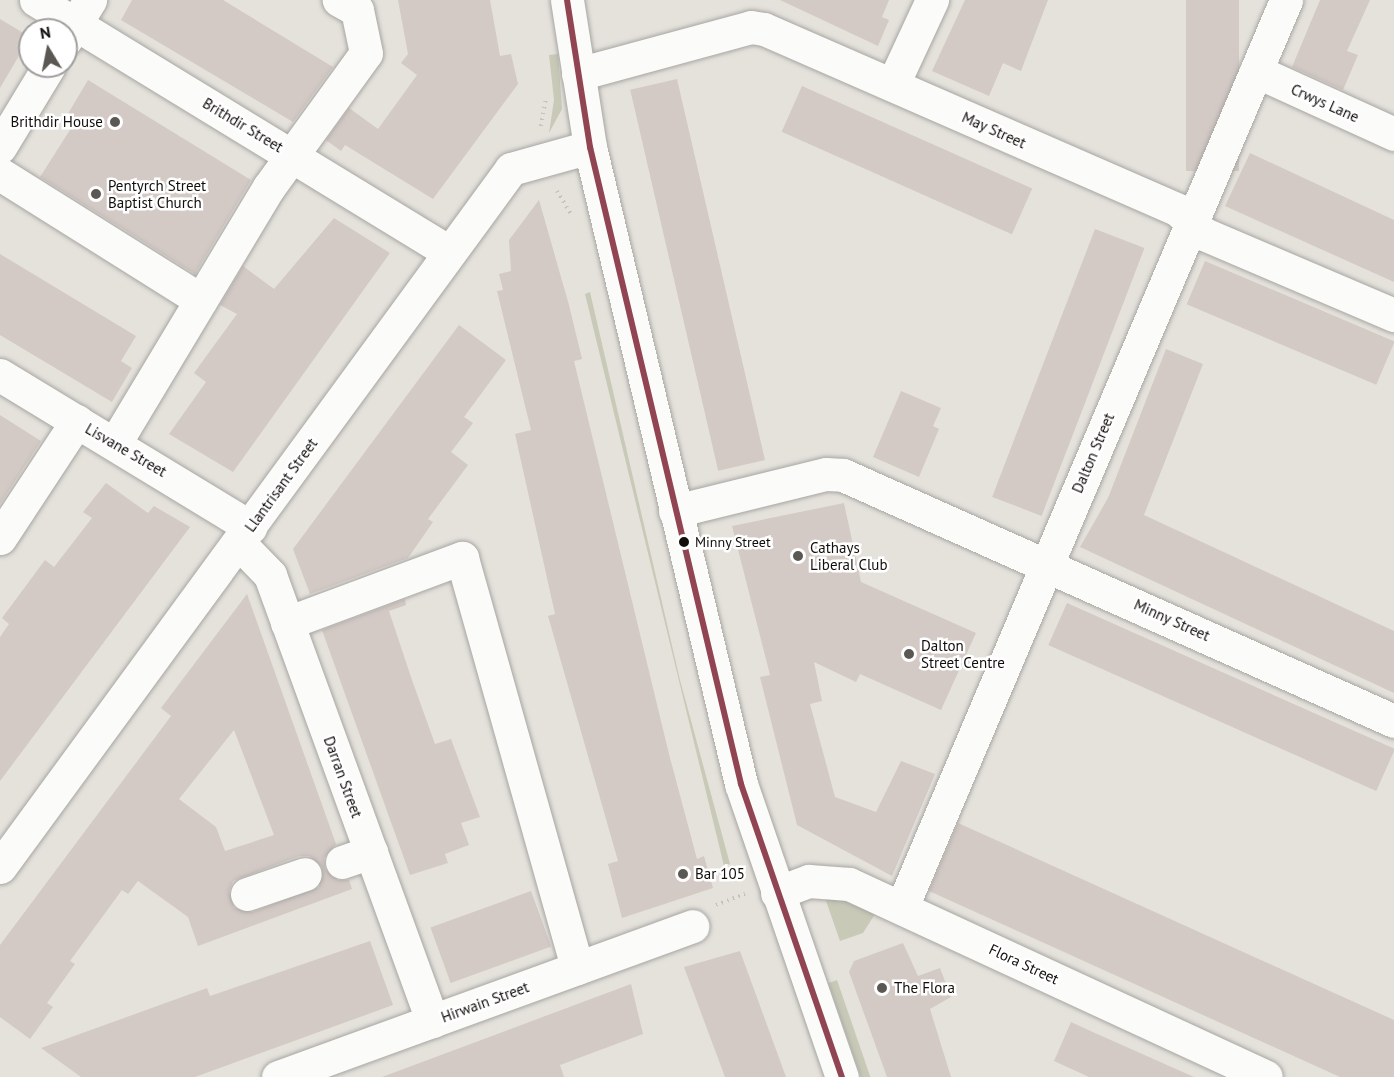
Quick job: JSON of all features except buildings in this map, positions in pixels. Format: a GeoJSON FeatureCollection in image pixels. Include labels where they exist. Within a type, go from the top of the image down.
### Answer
{"type":"FeatureCollection","features":[{"type":"Feature","properties":{"kind":"street","name":"Brithdir Street"},"geometry":{"type":"LineString","coordinates":[[36,0],[71,18]]}},
{"type":"Feature","properties":{"kind":"street"},"geometry":{"type":"LineString","coordinates":[[115,443],[292,155],[366,53],[357,10],[339,0]]}},
{"type":"Feature","properties":{"kind":"street"},"geometry":{"type":"LineString","coordinates":[[567,0],[590,147],[741,783],[842,1077]]}},
{"type":"Feature","properties":{"kind":"street"},"geometry":{"type":"LineString","coordinates":[[893,84],[932,0]]}},
{"type":"Feature","properties":{"kind":"street","name":"Dalton Street"},"geometry":{"type":"LineString","coordinates":[[902,907],[1286,0]]}},
{"type":"Feature","properties":{"kind":"street","name":"Brithdir Street"},"geometry":{"type":"LineString","coordinates":[[78,22],[449,252]]}},
{"type":"Feature","properties":{"kind":"street","name":"May Street"},"geometry":{"type":"LineString","coordinates":[[578,74],[751,27],[893,84],[1178,210],[1213,238],[1259,253],[1394,315]]}},
{"type":"Feature","properties":{"kind":"street","name":"Crwys Lane"},"geometry":{"type":"LineString","coordinates":[[1256,71],[1394,134]]}},
{"type":"Feature","properties":{"kind":"street"},"geometry":{"type":"LineString","coordinates":[[0,147],[42,78]]}},
{"type":"Feature","properties":{"kind":"street","name":"Llantrisant Street"},"geometry":{"type":"LineString","coordinates":[[0,867],[511,169],[590,147]]}},
{"type":"Feature","properties":{"kind":"street"},"geometry":{"type":"LineString","coordinates":[[0,174],[201,300]]}},
{"type":"Feature","properties":{"kind":"street","name":"Lisvane Street"},"geometry":{"type":"LineString","coordinates":[[0,375],[115,443],[245,535]]}},
{"type":"Feature","properties":{"kind":"street"},"geometry":{"type":"LineString","coordinates":[[0,538],[77,421]]}},
{"type":"Feature","properties":{"kind":"street","name":"Minny Street"},"geometry":{"type":"LineString","coordinates":[[675,511],[826,474],[843,475],[1047,563],[1394,721]]}},
{"type":"Feature","properties":{"kind":"street","name":"Darran Street"},"geometry":{"type":"LineString","coordinates":[[245,535],[266,566],[287,623],[357,857],[432,1021]]}},
{"type":"Feature","properties":{"kind":"street"},"geometry":{"type":"LineString","coordinates":[[287,623],[462,558],[577,969]]}},
{"type":"Feature","properties":{"kind":"street"},"geometry":{"type":"LineString","coordinates":[[247,894],[305,874]]}},
{"type":"Feature","properties":{"kind":"street","name":"Flora Street"},"geometry":{"type":"LineString","coordinates":[[777,893],[809,881],[839,882],[902,907],[1266,1077]]}},
{"type":"Feature","properties":{"kind":"street","name":"Hirwain Street"},"geometry":{"type":"LineString","coordinates":[[278,1077],[692,926]]}},
{"type":"Feature","properties":{"kind":"green space"},"geometry":{"type":"Polygon","coordinates":[[[558,54],[562,109],[549,133],[554,100],[549,55],[558,54]]]}},
{"type":"Feature","properties":{"kind":"green space"},"geometry":{"type":"Polygon","coordinates":[[[590,292],[680,680],[730,864],[724,866],[585,294],[590,292]]]}},
{"type":"Feature","properties":{"kind":"green space"},"geometry":{"type":"Polygon","coordinates":[[[825,898],[849,902],[875,914],[863,933],[840,941],[825,898]]]}},
{"type":"Feature","properties":{"kind":"green space"},"geometry":{"type":"Polygon","coordinates":[[[837,980],[870,1077],[861,1077],[828,983],[837,980]]]}},
{"type":"Feature","properties":{"kind":"transit line"},"geometry":{"type":"LineString","coordinates":[[567,0],[590,147],[741,784],[842,1077]]}},
{"type":"Feature","properties":{"kind":"place","name":"Brithdir House"},"geometry":{"type":"Point","coordinates":[115,122]}},
{"type":"Feature","properties":{"kind":"place","name":"Pentyrch Street Baptist Church"},"geometry":{"type":"Point","coordinates":[96,194]}},
{"type":"Feature","properties":{"kind":"place","name":"Minny Street"},"geometry":{"type":"Point","coordinates":[684,542]}},
{"type":"Feature","properties":{"kind":"place","name":"Cathays Liberal Club"},"geometry":{"type":"Point","coordinates":[798,556]}},
{"type":"Feature","properties":{"kind":"place","name":"Dalton Street Centre"},"geometry":{"type":"Point","coordinates":[909,654]}},
{"type":"Feature","properties":{"kind":"place","name":"Bar 105"},"geometry":{"type":"Point","coordinates":[683,874]}},
{"type":"Feature","properties":{"kind":"place","name":"The Flora"},"geometry":{"type":"Point","coordinates":[882,988]}}]}
